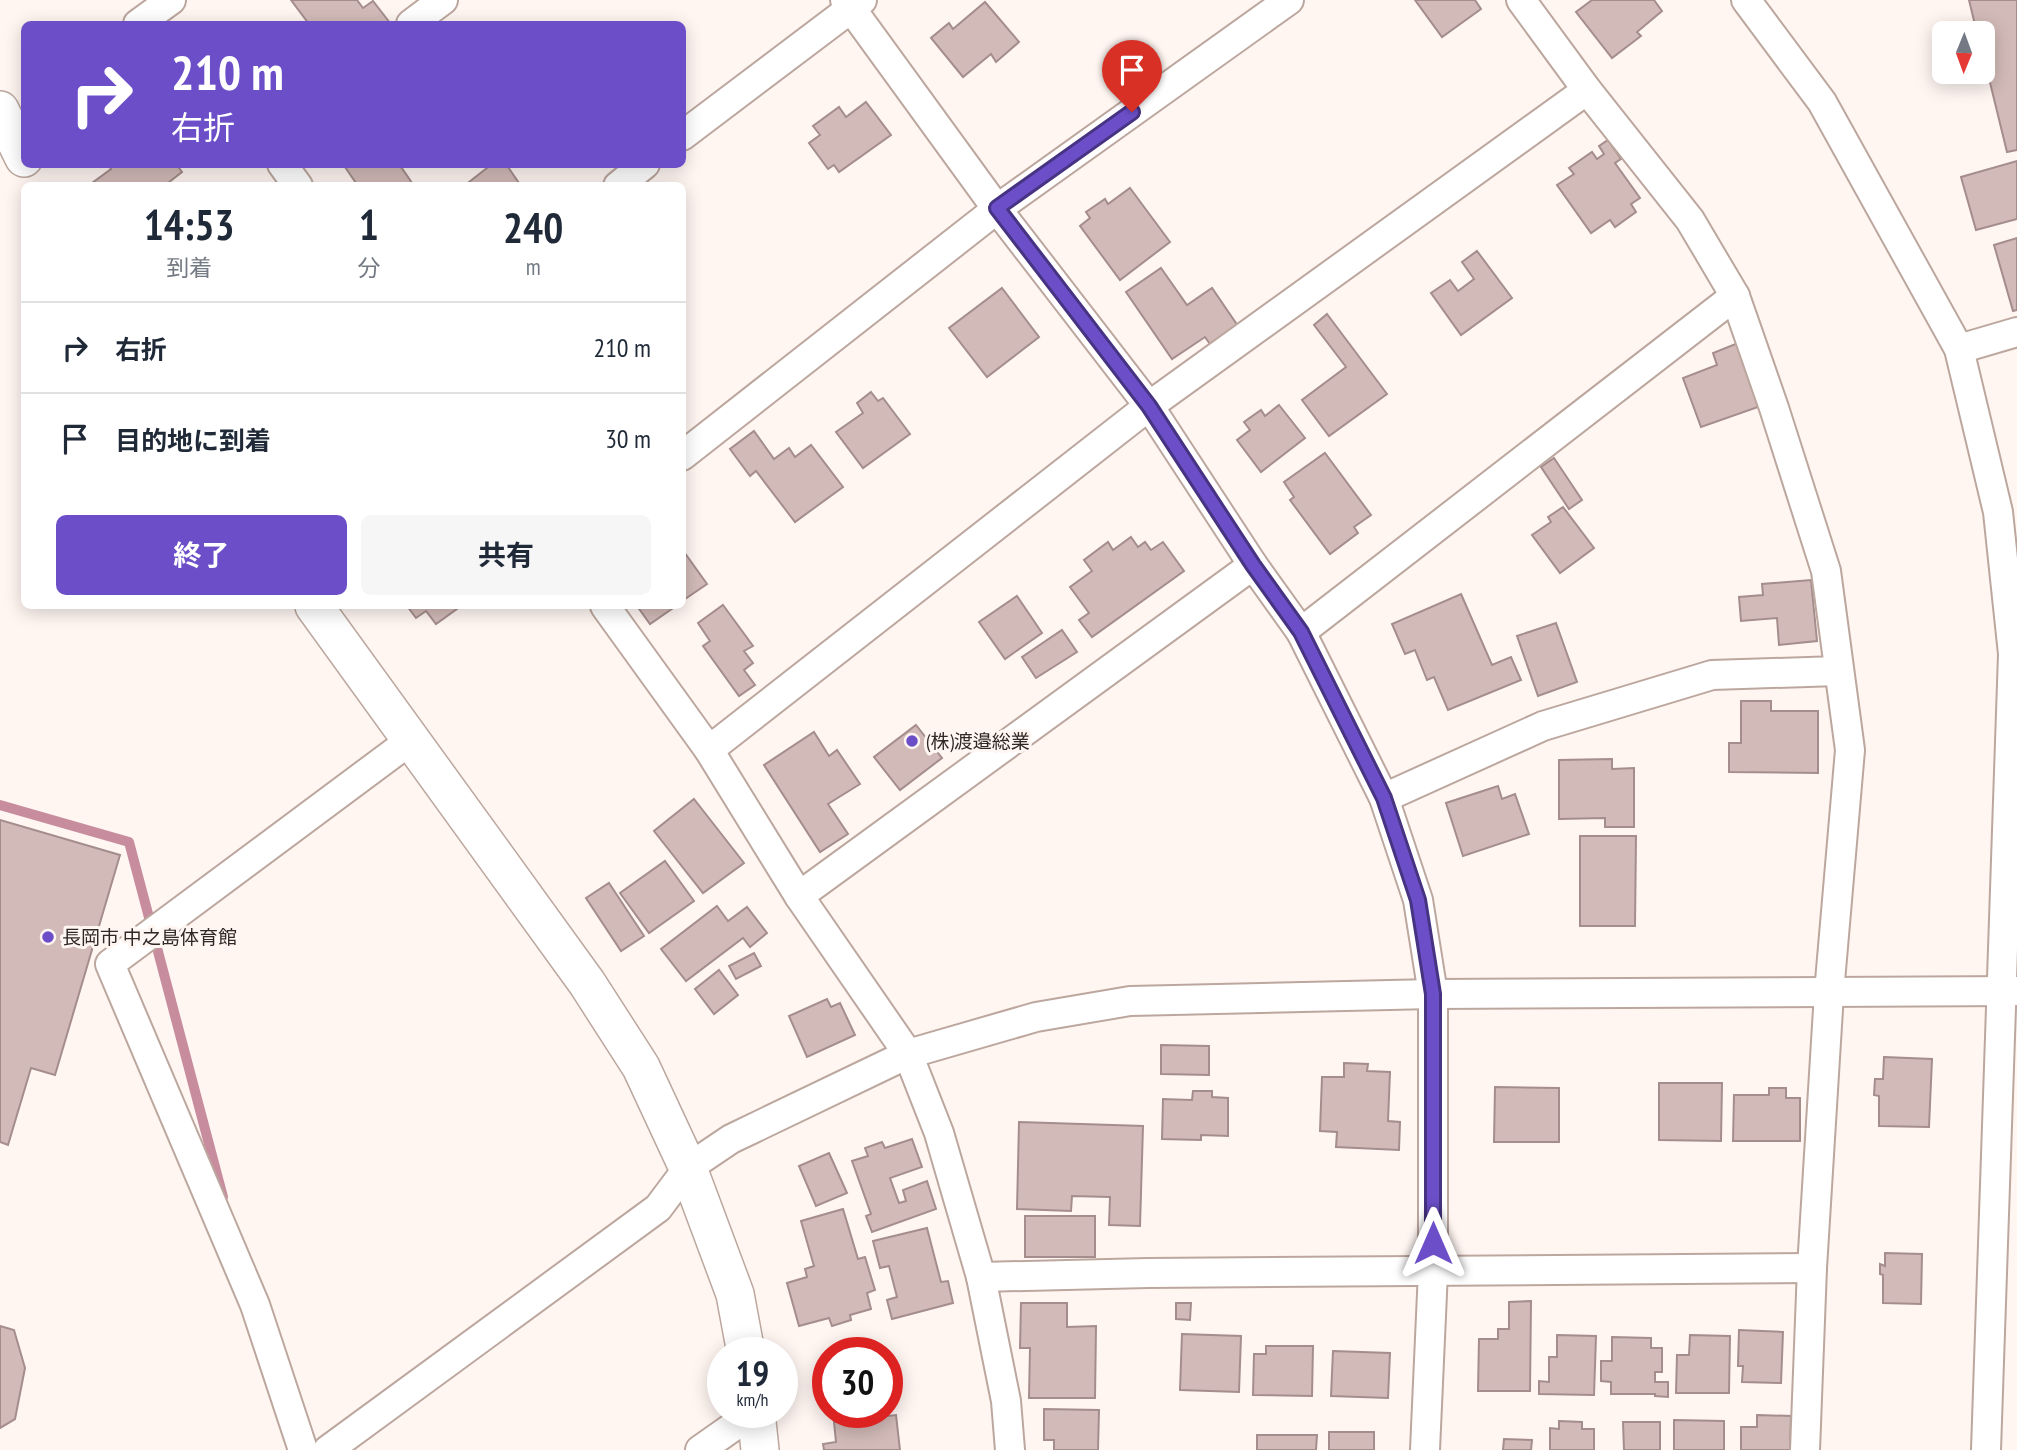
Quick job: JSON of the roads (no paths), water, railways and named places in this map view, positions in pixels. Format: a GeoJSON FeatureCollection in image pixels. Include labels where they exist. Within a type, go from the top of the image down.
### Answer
{"type":"FeatureCollection","features":[{"type":"Feature","properties":{"kind":"street"},"geometry":{"type":"LineString","coordinates":[[142,21],[171,0]]}},
{"type":"Feature","properties":{"kind":"street"},"geometry":{"type":"LineString","coordinates":[[415,21],[443,0]]}},
{"type":"Feature","properties":{"kind":"street"},"geometry":{"type":"LineString","coordinates":[[686,453],[997,208],[1289,0]]}},
{"type":"Feature","properties":{"kind":"street"},"geometry":{"type":"LineString","coordinates":[[1521,0],[1587,90],[1690,220],[1735,296],[1826,571],[1850,750],[1829,993],[1812,1268],[1805,1450]]}},
{"type":"Feature","properties":{"kind":"street"},"geometry":{"type":"LineString","coordinates":[[1746,0],[1822,102],[1959,349],[1998,512],[2013,654],[2010,991],[1986,1450]]}},
{"type":"Feature","properties":{"kind":"street"},"geometry":{"type":"LineString","coordinates":[[686,133],[853,3],[997,208],[1149,406],[1253,565],[1301,632],[1384,798],[1418,900],[1433,994],[1433,1271],[1425,1450]]}},
{"type":"Feature","properties":{"kind":"street"},"geometry":{"type":"LineString","coordinates":[[709,750],[1149,406],[1587,90]]}},
{"type":"Feature","properties":{"kind":"street"},"geometry":{"type":"LineString","coordinates":[[10,114],[21,149]]}},
{"type":"Feature","properties":{"kind":"street"},"geometry":{"type":"LineString","coordinates":[[623,182],[640,168]]}},
{"type":"Feature","properties":{"kind":"street"},"geometry":{"type":"LineString","coordinates":[[1301,632],[1735,296]]}},
{"type":"Feature","properties":{"kind":"street"},"geometry":{"type":"LineString","coordinates":[[1959,349],[2017,332]]}},
{"type":"Feature","properties":{"kind":"street"},"geometry":{"type":"LineString","coordinates":[[799,896],[1253,565]]}},
{"type":"Feature","properties":{"kind":"street"},"geometry":{"type":"LineString","coordinates":[[316,609],[587,983],[640,1067],[688,1168],[735,1294],[743,1337]]}},
{"type":"Feature","properties":{"kind":"street"},"geometry":{"type":"LineString","coordinates":[[607,609],[709,750],[799,896],[908,1054],[939,1133],[981,1276],[1006,1401],[1010,1450]]}},
{"type":"Feature","properties":{"kind":"street"},"geometry":{"type":"LineString","coordinates":[[1384,798],[1543,726],[1712,675],[1838,671]]}},
{"type":"Feature","properties":{"kind":"street"},"geometry":{"type":"LineString","coordinates":[[303,1450],[254,1305],[110,964],[411,740]]}},
{"type":"Feature","properties":{"kind":"street"},"geometry":{"type":"LineString","coordinates":[[328,1450],[658,1208],[688,1168],[731,1139],[908,1054],[1036,1017],[1130,1001],[1433,994],[2010,991]]}},
{"type":"Feature","properties":{"kind":"street"},"geometry":{"type":"LineString","coordinates":[[981,1276],[1812,1268]]}},
{"type":"Feature","properties":{"kind":"street"},"geometry":{"type":"LineString","coordinates":[[700,1450],[732,1428]]}},
{"type":"Feature","properties":{"kind":"street"},"geometry":{"type":"LineString","coordinates":[[757,1428],[760,1450]]}},
{"type":"Feature","properties":{"kind":"waterway"},"geometry":{"type":"LineString","coordinates":[[0,805],[129,842],[223,1197]]}},
{"type":"Feature","properties":{"kind":"place","name":"(株)渡邉総業"},"geometry":{"type":"Point","coordinates":[912,741]}},
{"type":"Feature","properties":{"kind":"place","name":"長岡市 中之島体育館"},"geometry":{"type":"Point","coordinates":[48,937]}}]}
